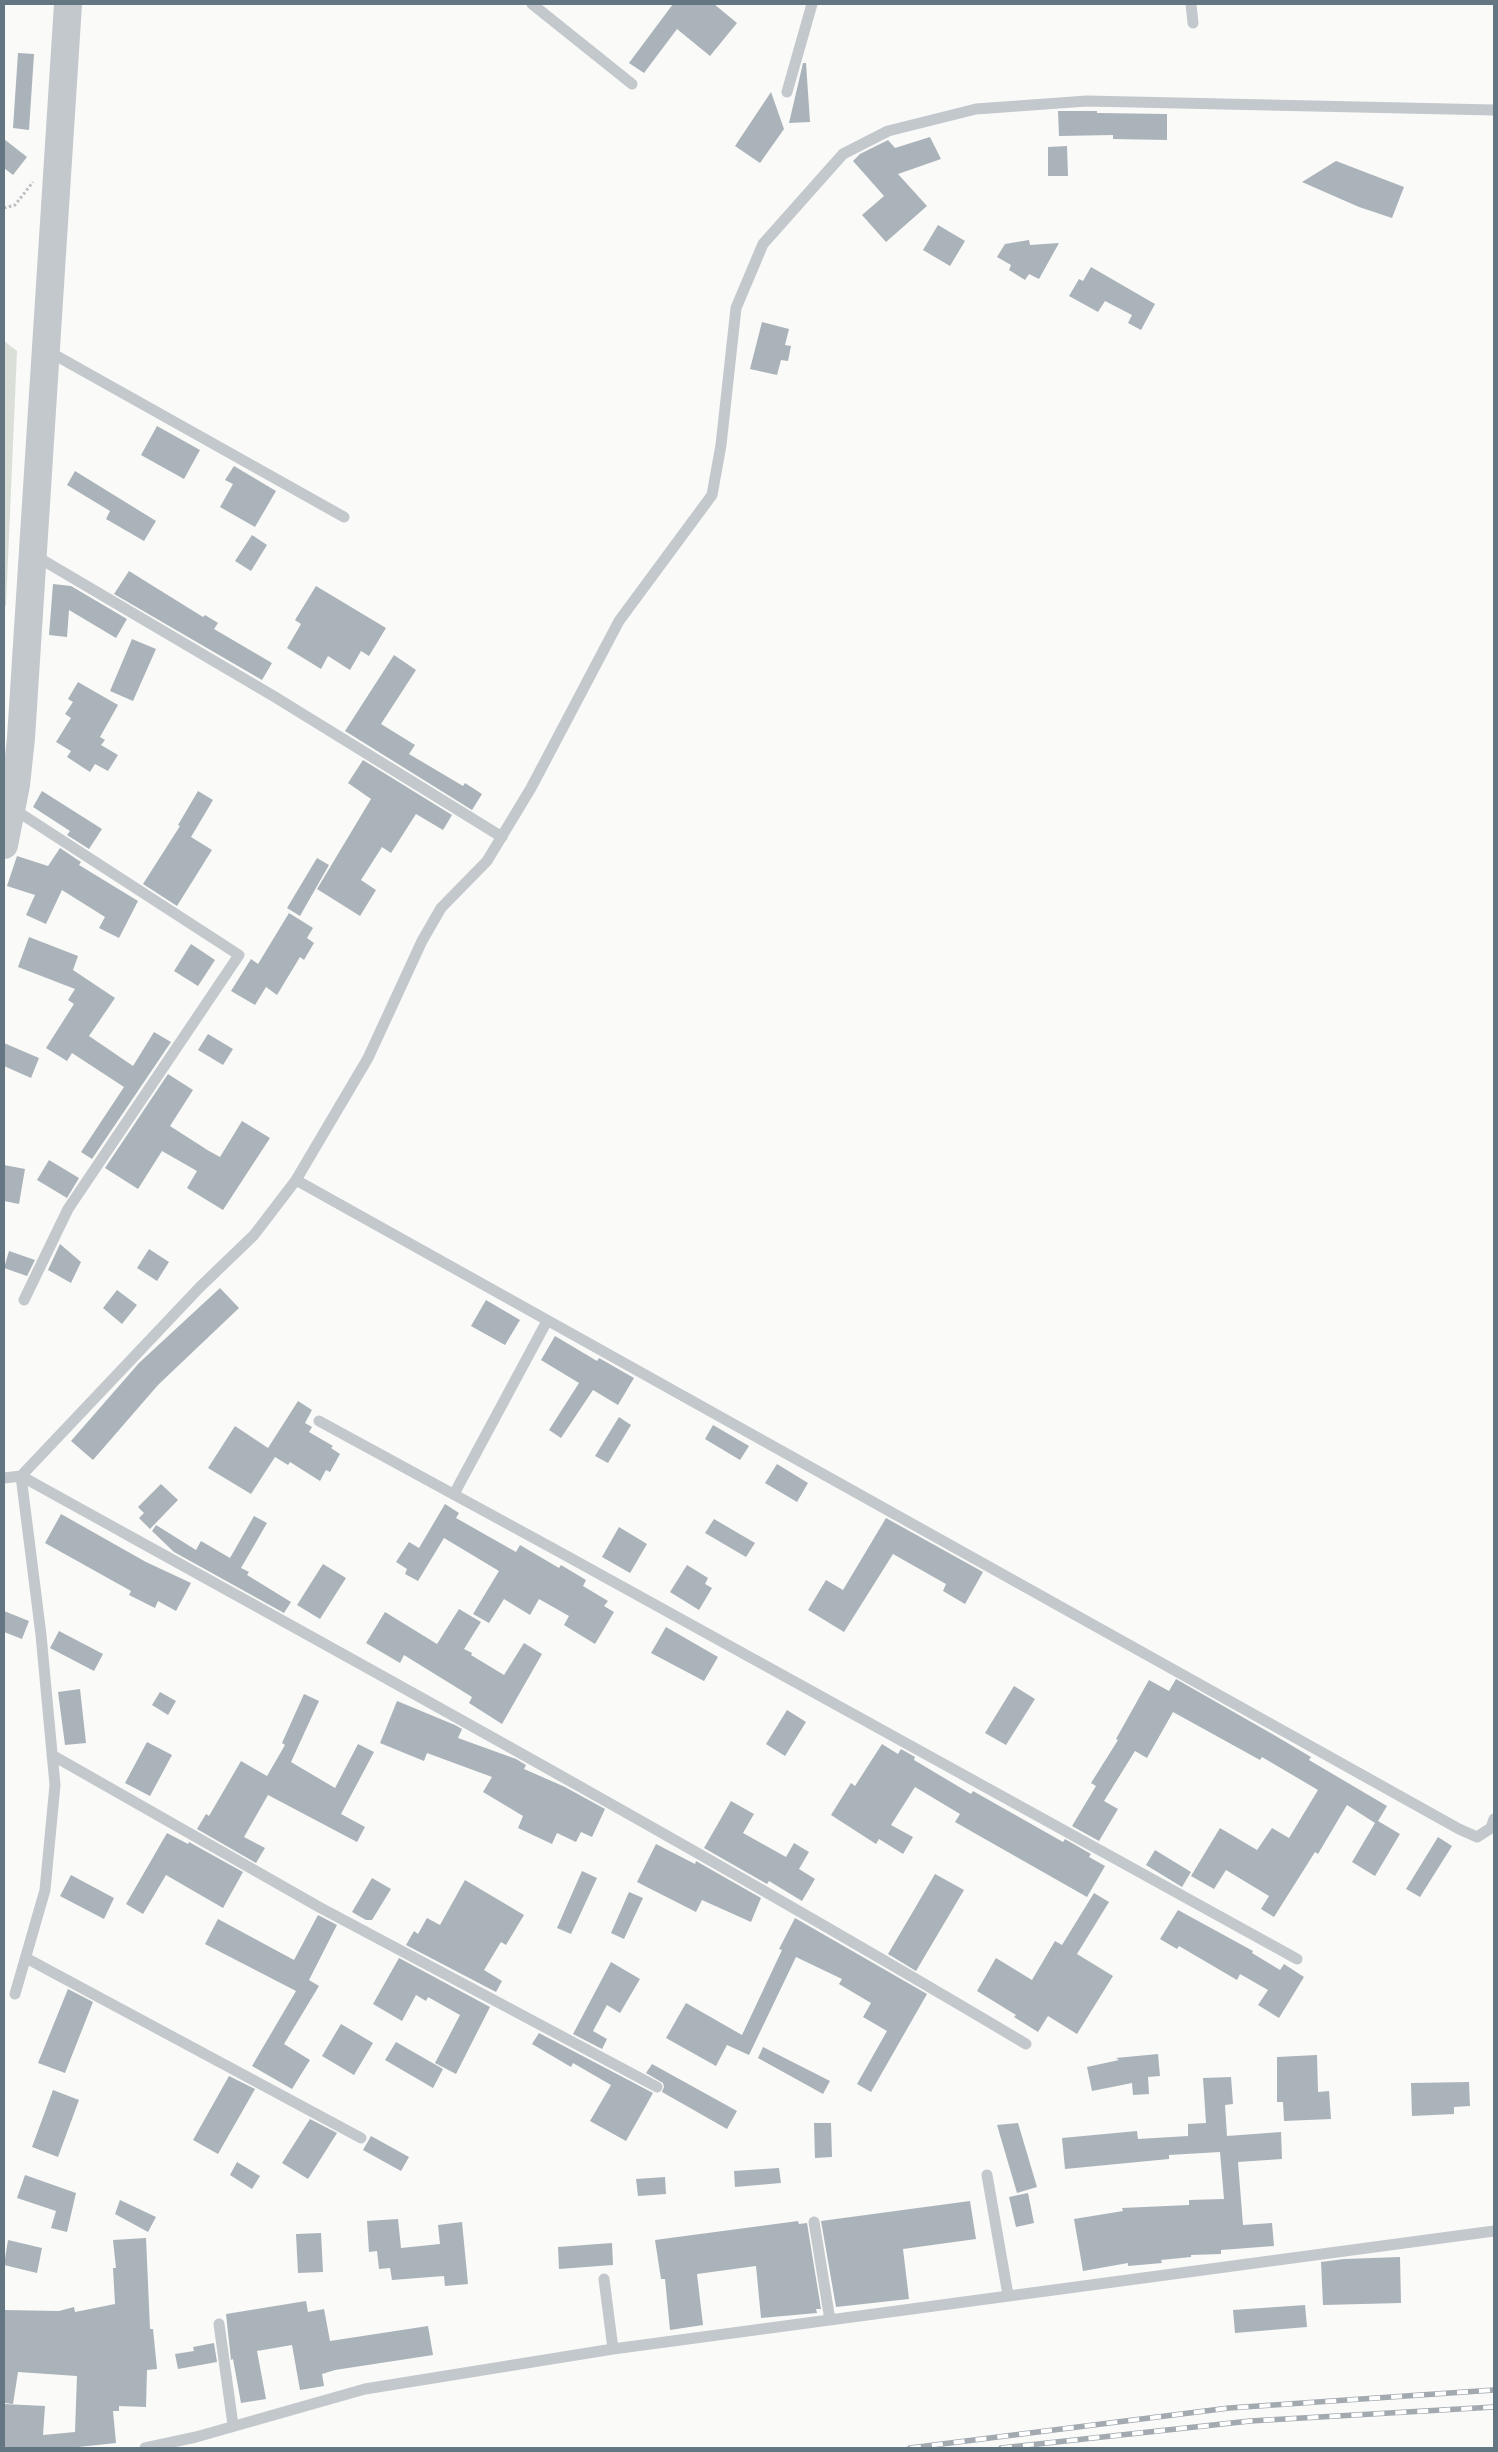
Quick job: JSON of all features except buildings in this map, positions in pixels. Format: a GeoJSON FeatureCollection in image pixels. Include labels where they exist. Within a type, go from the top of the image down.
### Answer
{"type":"FeatureCollection","features":[{"type":"Feature","properties":{"kind":"street"},"geometry":{"type":"LineString","coordinates":[[4,845],[12,808],[21,738],[68,4]]}},
{"type":"Feature","properties":{"kind":"lane"},"geometry":{"type":"LineString","coordinates":[[532,4],[632,84]]}},
{"type":"Feature","properties":{"kind":"lane"},"geometry":{"type":"LineString","coordinates":[[787,92],[812,4]]}},
{"type":"Feature","properties":{"kind":"lane"},"geometry":{"type":"LineString","coordinates":[[1191,4],[1193,23]]}},
{"type":"Feature","properties":{"kind":"lane"},"geometry":{"type":"LineString","coordinates":[[21,1476],[200,1287],[254,1235],[296,1180],[368,1058],[422,941],[441,908],[487,861],[531,788],[619,621],[712,495],[721,445],[736,308],[763,244],[844,154],[888,131],[976,109],[1088,101],[1494,110]]}},
{"type":"Feature","properties":{"kind":"lane"},"geometry":{"type":"LineString","coordinates":[[46,350],[344,517]]}},
{"type":"Feature","properties":{"kind":"lane"},"geometry":{"type":"LineString","coordinates":[[32,555],[275,697],[502,837]]}},
{"type":"Feature","properties":{"kind":"lane"},"geometry":{"type":"LineString","coordinates":[[12,808],[239,955],[68,1209],[24,1300]]}},
{"type":"Feature","properties":{"kind":"lane"},"geometry":{"type":"LineString","coordinates":[[296,1180],[1458,1830],[1477,1837],[1491,1828],[1494,1819]]}},
{"type":"Feature","properties":{"kind":"lane"},"geometry":{"type":"LineString","coordinates":[[454,1494],[547,1321]]}},
{"type":"Feature","properties":{"kind":"lane"},"geometry":{"type":"LineString","coordinates":[[319,1421],[1297,1959]]}},
{"type":"Feature","properties":{"kind":"lane"},"geometry":{"type":"LineString","coordinates":[[15,1994],[45,1890],[55,1785],[41,1635],[21,1476]]}},
{"type":"Feature","properties":{"kind":"lane"},"geometry":{"type":"LineString","coordinates":[[4,1478],[21,1476],[565,1778],[1026,2044]]}},
{"type":"Feature","properties":{"kind":"lane"},"geometry":{"type":"LineString","coordinates":[[52,1755],[319,1907],[657,2087]]}},
{"type":"Feature","properties":{"kind":"lane"},"geometry":{"type":"LineString","coordinates":[[26,1958],[361,2138]]}},
{"type":"Feature","properties":{"kind":"lane"},"geometry":{"type":"LineString","coordinates":[[987,2175],[1008,2294]]}},
{"type":"Feature","properties":{"kind":"lane"},"geometry":{"type":"LineString","coordinates":[[814,2222],[830,2320]]}},
{"type":"Feature","properties":{"kind":"lane"},"geometry":{"type":"LineString","coordinates":[[144,2448],[196,2436],[365,2389],[613,2349],[1008,2294],[1494,2231]]}},
{"type":"Feature","properties":{"kind":"lane"},"geometry":{"type":"LineString","coordinates":[[604,2279],[613,2349]]}},
{"type":"Feature","properties":{"kind":"lane"},"geometry":{"type":"LineString","coordinates":[[219,2324],[233,2425]]}},
{"type":"Feature","properties":{"kind":"shaded area"},"geometry":{"type":"Polygon","coordinates":[[[4,341],[17,351],[6,605],[4,609],[4,341]]]}},
{"type":"Feature","properties":{"kind":"railway"},"geometry":{"type":"LineString","coordinates":[[910,2448],[1229,2408],[1494,2390]]}},
{"type":"Feature","properties":{"kind":"railway"},"geometry":{"type":"LineString","coordinates":[[1001,2448],[1250,2421],[1494,2407]]}}]}
